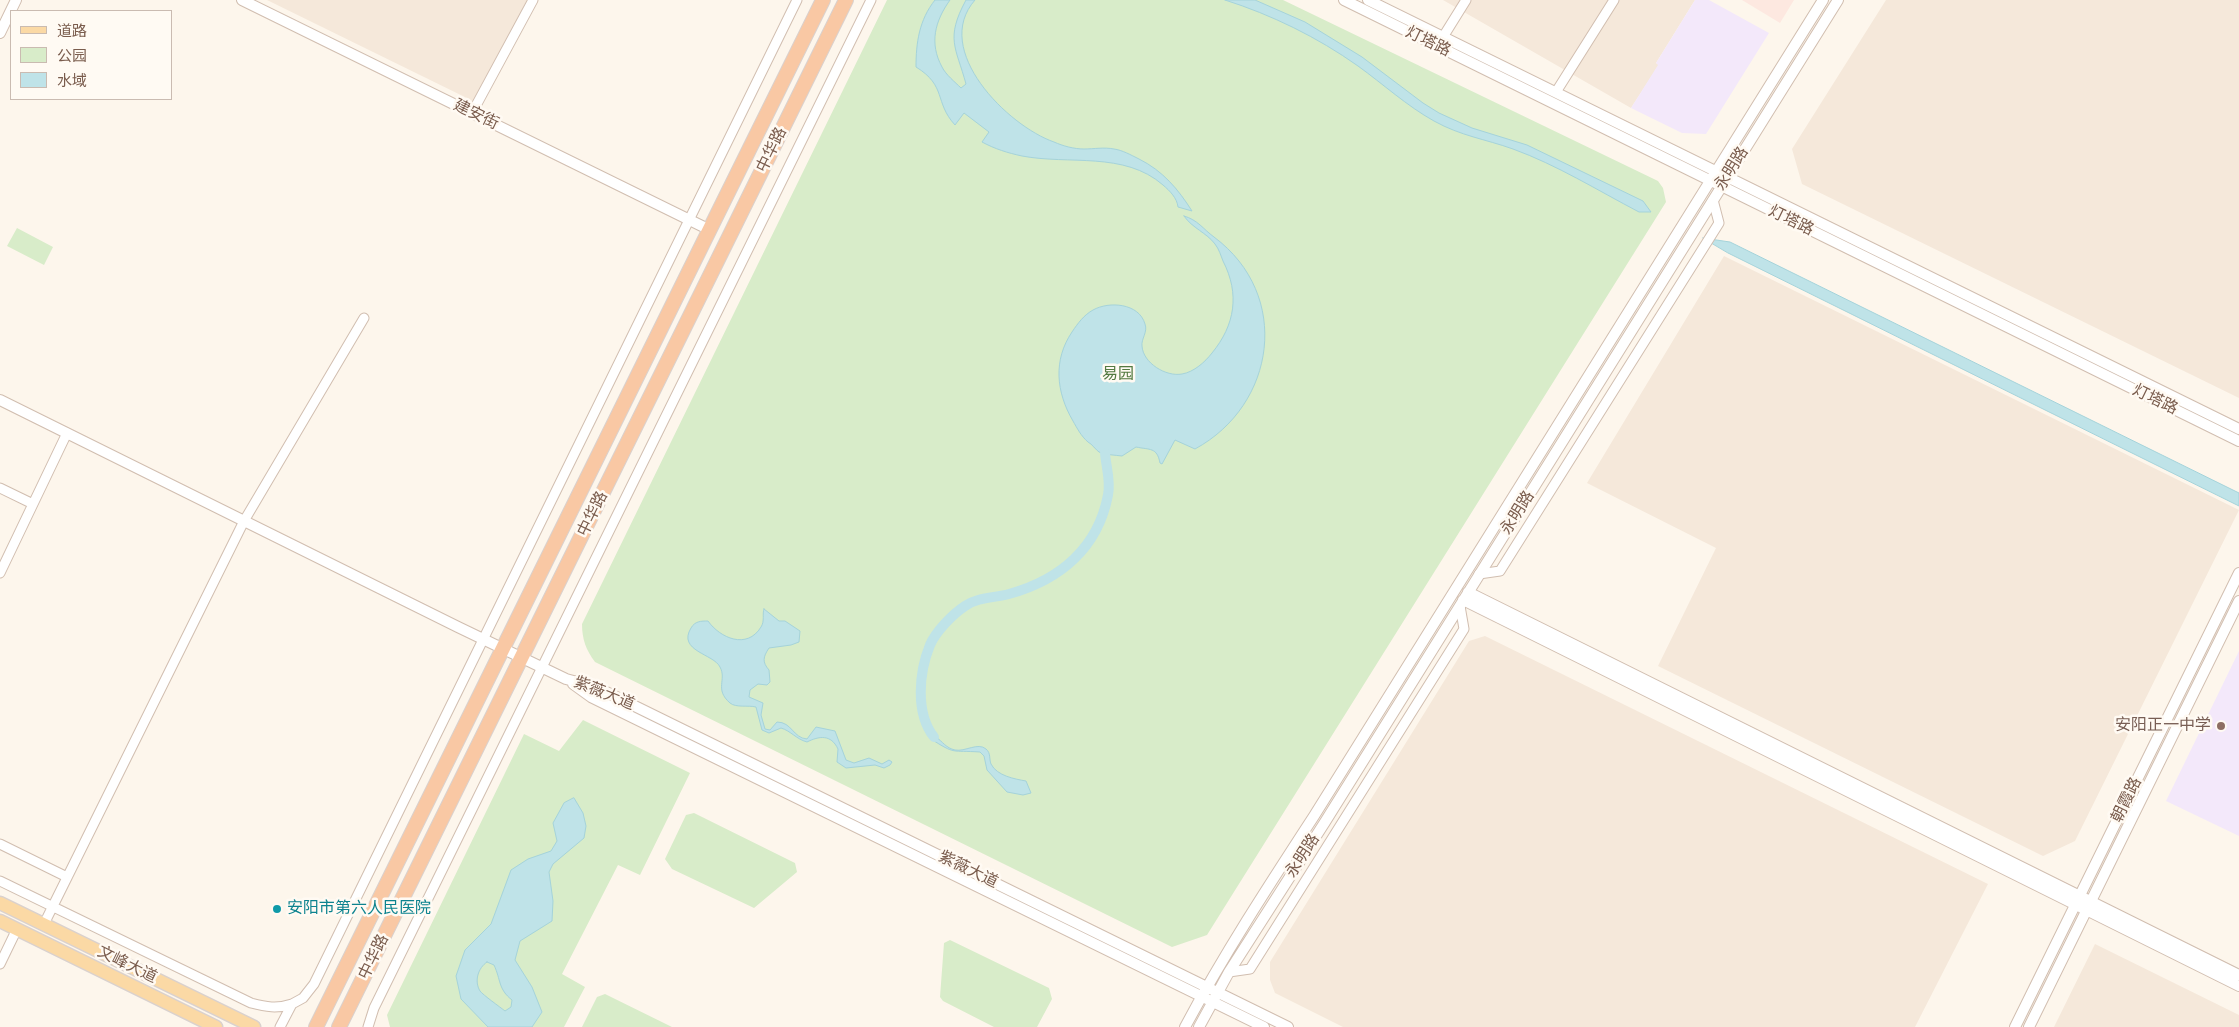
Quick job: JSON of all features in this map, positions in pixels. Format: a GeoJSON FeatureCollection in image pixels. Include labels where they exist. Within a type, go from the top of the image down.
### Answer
{"type":"FeatureCollection","features":[{"type":"Feature","properties":{"kind":"highway","name":"中华路"},"geometry":{"type":"LineString","coordinates":[[316,1027],[823,0]]}},
{"type":"Feature","properties":{"kind":"highway","name":"中华路"},"geometry":{"type":"LineString","coordinates":[[340,1027],[846,0]]}},
{"type":"Feature","properties":{"kind":"main road","name":"文峰大道"},"geometry":{"type":"LineString","coordinates":[[0,902],[254,1027]]}},
{"type":"Feature","properties":{"kind":"main road","name":"文峰大道"},"geometry":{"type":"LineString","coordinates":[[0,921],[216,1027]]}},
{"type":"Feature","properties":{"kind":"street","name":"建安街"},"geometry":{"type":"LineString","coordinates":[[242,0],[710,230]]}},
{"type":"Feature","properties":{"kind":"street"},"geometry":{"type":"LineString","coordinates":[[472,113],[534,0]]}},
{"type":"Feature","properties":{"kind":"street"},"geometry":{"type":"LineString","coordinates":[[0,881],[251,1004],[275,1008],[292,1004],[303,998],[314,984],[797,0]]}},
{"type":"Feature","properties":{"kind":"street"},"geometry":{"type":"LineString","coordinates":[[368,1027],[374,1008],[871,0]]}},
{"type":"Feature","properties":{"kind":"street","name":"灯塔路"},"geometry":{"type":"LineString","coordinates":[[1344,0],[1713,176],[1727,177],[2239,429]]}},
{"type":"Feature","properties":{"kind":"street","name":"灯塔路"},"geometry":{"type":"LineString","coordinates":[[1368,0],[1556,92],[1713,176],[1722,186],[2239,441]]}},
{"type":"Feature","properties":{"kind":"street"},"geometry":{"type":"LineString","coordinates":[[1442,37],[1466,0]]}},
{"type":"Feature","properties":{"kind":"street"},"geometry":{"type":"LineString","coordinates":[[1556,92],[1614,0]]}},
{"type":"Feature","properties":{"kind":"street","name":"永明路"},"geometry":{"type":"LineString","coordinates":[[1185,1027],[1204,992],[1823,0]]}},
{"type":"Feature","properties":{"kind":"street","name":"永明路"},"geometry":{"type":"LineString","coordinates":[[1199,1027],[1229,972],[1838,0]]}},
{"type":"Feature","properties":{"kind":"street"},"geometry":{"type":"LineString","coordinates":[[0,33],[10,12]]}},
{"type":"Feature","properties":{"kind":"street"},"geometry":{"type":"LineString","coordinates":[[1479,574],[1500,571],[1720,222],[1713,200]]}},
{"type":"Feature","properties":{"kind":"street"},"geometry":{"type":"LineString","coordinates":[[44,924],[244,521],[364,318]]}},
{"type":"Feature","properties":{"kind":"street","name":"紫薇大道"},"geometry":{"type":"LineString","coordinates":[[0,400],[566,679],[591,697],[1204,992],[1288,1027]]}},
{"type":"Feature","properties":{"kind":"street"},"geometry":{"type":"LineString","coordinates":[[0,573],[67,433]]}},
{"type":"Feature","properties":{"kind":"street"},"geometry":{"type":"LineString","coordinates":[[0,488],[33,504]]}},
{"type":"Feature","properties":{"kind":"street","name":"朝霞路"},"geometry":{"type":"LineString","coordinates":[[2015,1027],[2239,573]]}},
{"type":"Feature","properties":{"kind":"street"},"geometry":{"type":"LineString","coordinates":[[1229,972],[1250,969],[1402,728],[1464,629],[1464,599],[2077,901],[2239,986]]}},
{"type":"Feature","properties":{"kind":"street","name":"朝霞路"},"geometry":{"type":"LineString","coordinates":[[2029,1027],[2239,601]]}},
{"type":"Feature","properties":{"kind":"street"},"geometry":{"type":"LineString","coordinates":[[0,844],[67,877]]}},
{"type":"Feature","properties":{"kind":"street"},"geometry":{"type":"LineString","coordinates":[[2089,907],[2239,976]]}},
{"type":"Feature","properties":{"kind":"street"},"geometry":{"type":"LineString","coordinates":[[0,964],[17,929]]}},
{"type":"Feature","properties":{"kind":"street","name":"紫薇大道"},"geometry":{"type":"LineString","coordinates":[[1215,997],[1264,1027]]}},
{"type":"Feature","properties":{"kind":"street"},"geometry":{"type":"LineString","coordinates":[[280,1027],[292,1004]]}},
{"type":"Feature","properties":{"kind":"shaded area"},"geometry":{"type":"Polygon","coordinates":[[[267,0],[527,0],[475,102],[267,0]]]}},
{"type":"Feature","properties":{"kind":"shaded area"},"geometry":{"type":"Polygon","coordinates":[[[1443,0],[1695,0],[1656,63],[1659,65],[1631,108],[1443,0]]]}},
{"type":"Feature","properties":{"kind":"shaded area"},"geometry":{"type":"Polygon","coordinates":[[[1695,0],[1709,0],[1769,33],[1706,134],[1682,133],[1631,108],[1695,0]]]}},
{"type":"Feature","properties":{"kind":"shaded area"},"geometry":{"type":"Polygon","coordinates":[[[1742,0],[1794,0],[1780,23],[1742,0]]]}},
{"type":"Feature","properties":{"kind":"shaded area"},"geometry":{"type":"Polygon","coordinates":[[[1886,0],[2239,0],[2239,398],[1802,184],[1792,149],[1886,0]]]}},
{"type":"Feature","properties":{"kind":"shaded area"},"geometry":{"type":"Polygon","coordinates":[[[1724,256],[2239,510],[2075,841],[2043,856],[1658,666],[1716,548],[1587,483],[1724,256]]]}},
{"type":"Feature","properties":{"kind":"shaded area"},"geometry":{"type":"Polygon","coordinates":[[[1485,636],[1988,884],[1915,1027],[1343,1027],[1275,993],[1270,980],[1270,962],[1469,641],[1485,636]]]}},
{"type":"Feature","properties":{"kind":"shaded area","name":"安阳正一中学"},"geometry":{"type":"Polygon","coordinates":[[[2239,651],[2239,836],[2166,801],[2239,651]]]}},
{"type":"Feature","properties":{"kind":"shaded area"},"geometry":{"type":"Polygon","coordinates":[[[2095,944],[2239,1015],[2239,1027],[2054,1027],[2095,944]]]}},
{"type":"Feature","properties":{"kind":"green space","name":"易园"},"geometry":{"type":"Polygon","coordinates":[[[887,0],[1283,0],[1658,181],[1663,188],[1666,202],[1207,935],[1172,947],[595,662],[585,644],[582,624],[887,0]]]}},
{"type":"Feature","properties":{"kind":"green space"},"geometry":{"type":"Polygon","coordinates":[[[17,228],[53,247],[44,265],[7,246],[17,228]]]}},
{"type":"Feature","properties":{"kind":"green space"},"geometry":{"type":"Polygon","coordinates":[[[583,720],[690,773],[640,875],[618,865],[562,974],[585,987],[564,1027],[390,1027],[387,1015],[524,734],[559,751],[583,720]]]}},
{"type":"Feature","properties":{"kind":"green space"},"geometry":{"type":"Polygon","coordinates":[[[694,813],[795,863],[797,872],[754,908],[672,869],[665,859],[686,815],[694,813]]]}},
{"type":"Feature","properties":{"kind":"green space"},"geometry":{"type":"Polygon","coordinates":[[[950,940],[1049,988],[1052,999],[1037,1027],[994,1027],[943,1001],[940,997],[944,943],[950,940]]]}},
{"type":"Feature","properties":{"kind":"green space"},"geometry":{"type":"Polygon","coordinates":[[[605,994],[672,1027],[582,1027],[597,997],[605,994]]]}},
{"type":"Feature","properties":{"kind":"water"},"geometry":{"type":"Polygon","coordinates":[[[935,0],[950,0],[937,24],[936,49],[944,70],[961,88],[966,84],[954,43],[954,34],[966,0],[975,0],[964,20],[962,41],[969,63],[981,84],[997,103],[1016,120],[1036,133],[1057,143],[1080,149],[1106,148],[1117,150],[1139,159],[1169,181],[1192,211],[1178,207],[1171,192],[1163,185],[1148,174],[1131,167],[1096,161],[1017,155],[982,142],[989,132],[964,113],[955,125],[944,109],[932,81],[916,67],[922,24],[935,0]]]}},
{"type":"Feature","properties":{"kind":"water"},"geometry":{"type":"Polygon","coordinates":[[[1225,0],[1255,0],[1305,22],[1362,57],[1439,113],[1472,128],[1527,145],[1643,201],[1651,212],[1639,212],[1529,155],[1444,126],[1414,109],[1358,66],[1310,36],[1277,20],[1225,0]]]}},
{"type":"Feature","properties":{"kind":"water"},"geometry":{"type":"Polygon","coordinates":[[[1184,216],[1200,225],[1239,261],[1255,288],[1264,318],[1264,348],[1257,378],[1243,405],[1222,430],[1195,449],[1175,440],[1162,464],[1157,454],[1149,449],[1136,447],[1122,456],[1101,453],[1079,432],[1067,410],[1060,387],[1059,365],[1062,354],[1066,343],[1079,322],[1093,310],[1107,305],[1130,308],[1142,317],[1146,327],[1142,346],[1146,358],[1156,368],[1169,373],[1182,374],[1191,371],[1206,360],[1220,342],[1230,320],[1233,297],[1232,285],[1219,250],[1212,240],[1191,224],[1184,216]]]}},
{"type":"Feature","properties":{"kind":"water"},"geometry":{"type":"Polygon","coordinates":[[[1703,238],[1730,242],[2239,493],[2239,506],[1728,253],[1703,238]]]}},
{"type":"Feature","properties":{"kind":"water"},"geometry":{"type":"Polygon","coordinates":[[[764,609],[779,621],[785,621],[800,631],[799,642],[769,648],[764,659],[769,670],[770,682],[767,685],[758,684],[750,690],[749,697],[763,703],[761,715],[765,729],[770,730],[777,722],[782,723],[802,738],[807,739],[816,727],[835,731],[846,760],[854,763],[869,758],[882,764],[889,760],[892,762],[890,765],[884,768],[875,765],[846,768],[837,762],[838,749],[832,741],[816,738],[807,742],[781,728],[769,733],[762,730],[756,707],[735,705],[725,698],[722,689],[722,672],[720,667],[692,647],[688,636],[691,628],[696,623],[708,621],[719,632],[741,640],[755,634],[761,627],[764,609]]]}},
{"type":"Feature","properties":{"kind":"water"},"geometry":{"type":"Polygon","coordinates":[[[936,737],[955,750],[983,747],[989,752],[991,764],[997,771],[1026,781],[1031,793],[1023,795],[1007,792],[987,770],[984,756],[980,752],[950,750],[931,739],[936,737]]]}},
{"type":"Feature","properties":{"kind":"water"},"geometry":{"type":"Polygon","coordinates":[[[574,798],[583,813],[586,826],[584,838],[553,864],[549,872],[553,901],[552,921],[520,941],[515,960],[532,987],[542,1012],[532,1027],[488,1027],[461,999],[456,976],[465,950],[491,924],[511,870],[528,859],[551,851],[557,841],[553,823],[564,803],[574,798]],[[487,962],[481,968],[477,983],[482,993],[505,1011],[511,1007],[512,1000],[504,992],[494,965],[487,962]]]}},
{"type":"Feature","properties":{"kind":"waterway"},"geometry":{"type":"LineString","coordinates":[[934,737],[928,727],[921,704],[923,667],[933,640],[950,618],[960,609],[981,599],[1009,594],[1045,580],[1074,559],[1086,546],[1103,514],[1108,495],[1109,479],[1105,453]]}},
{"type":"Feature","properties":{"kind":"place","name":"安阳正一中学"},"geometry":{"type":"Point","coordinates":[2221,726]}},
{"type":"Feature","properties":{"kind":"place","name":"安阳市第六人民医院"},"geometry":{"type":"Point","coordinates":[277,909]}}]}
